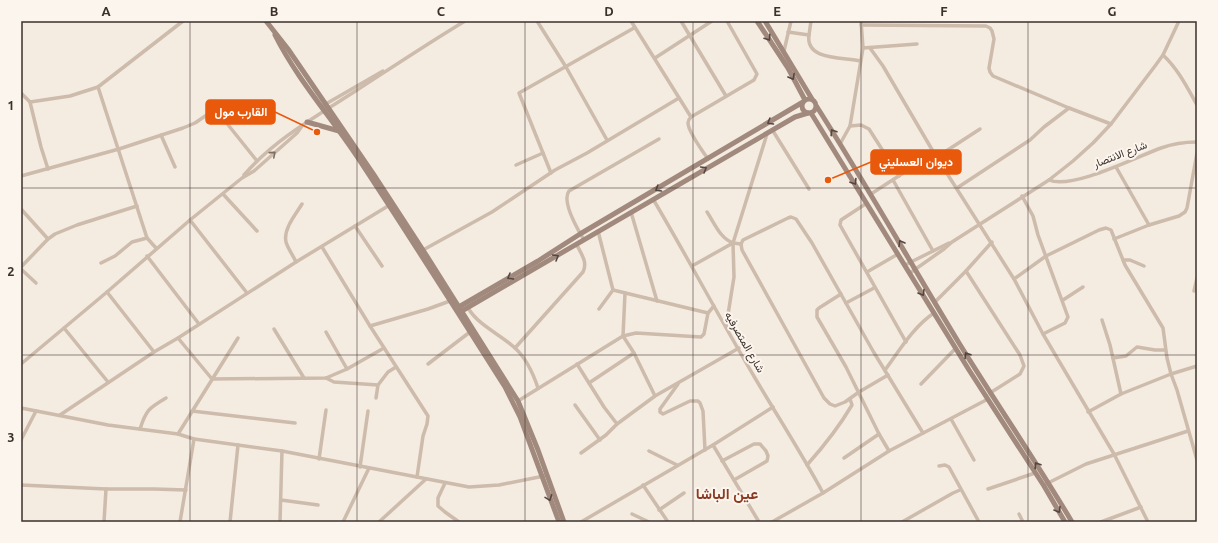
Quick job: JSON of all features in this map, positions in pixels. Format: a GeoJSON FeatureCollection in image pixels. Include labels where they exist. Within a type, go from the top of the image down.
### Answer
{"type":"FeatureCollection","features":[{"type":"Feature","properties":{"kind":"street"},"geometry":{"type":"LineString","coordinates":[[30,102],[70,96],[98,87],[183,21]]}},
{"type":"Feature","properties":{"kind":"street"},"geometry":{"type":"LineString","coordinates":[[266,21],[288,49],[339,131],[450,301],[458,310],[518,401],[564,522]]}},
{"type":"Feature","properties":{"kind":"street"},"geometry":{"type":"LineString","coordinates":[[21,364],[107,292],[156,248],[242,178],[257,161],[285,138],[325,108],[465,21]]}},
{"type":"Feature","properties":{"kind":"street"},"geometry":{"type":"LineString","coordinates":[[537,21],[566,67],[607,140]]}},
{"type":"Feature","properties":{"kind":"street"},"geometry":{"type":"LineString","coordinates":[[630,21],[655,58],[691,117]]}},
{"type":"Feature","properties":{"kind":"street"},"geometry":{"type":"LineString","coordinates":[[681,21],[726,96]]}},
{"type":"Feature","properties":{"kind":"street"},"geometry":{"type":"LineString","coordinates":[[655,58],[712,21]]}},
{"type":"Feature","properties":{"kind":"street"},"geometry":{"type":"LineString","coordinates":[[708,160],[688,125],[688,121],[691,117],[754,80],[757,74],[727,21]]}},
{"type":"Feature","properties":{"kind":"street"},"geometry":{"type":"LineString","coordinates":[[757,21],[788,68],[804,101],[803,110],[809,113],[867,202],[934,314],[1035,473],[1046,484],[1065,522]]}},
{"type":"Feature","properties":{"kind":"street"},"geometry":{"type":"LineString","coordinates":[[765,21],[812,99],[816,102],[817,107],[990,393],[1046,484],[1072,522]]}},
{"type":"Feature","properties":{"kind":"street"},"geometry":{"type":"LineString","coordinates":[[784,51],[791,21]]}},
{"type":"Feature","properties":{"kind":"street"},"geometry":{"type":"LineString","coordinates":[[811,21],[809,35],[810,44],[819,53],[832,58],[847,58],[860,61]]}},
{"type":"Feature","properties":{"kind":"street"},"geometry":{"type":"LineString","coordinates":[[905,265],[952,242],[1049,180],[1084,152],[1111,124],[1143,84],[1163,55],[1179,21]]}},
{"type":"Feature","properties":{"kind":"street"},"geometry":{"type":"LineString","coordinates":[[840,144],[850,126],[863,48],[861,23],[986,26],[990,28],[994,36],[989,68],[993,76],[1111,124]]}},
{"type":"Feature","properties":{"kind":"street"},"geometry":{"type":"LineString","coordinates":[[551,173],[519,93],[634,28]]}},
{"type":"Feature","properties":{"kind":"street"},"geometry":{"type":"LineString","coordinates":[[788,32],[809,35]]}},
{"type":"Feature","properties":{"kind":"street"},"geometry":{"type":"LineString","coordinates":[[863,48],[917,44]]}},
{"type":"Feature","properties":{"kind":"street"},"geometry":{"type":"LineString","coordinates":[[870,48],[883,66],[934,153],[1014,278],[1043,334],[1114,454],[1148,522]]}},
{"type":"Feature","properties":{"kind":"street"},"geometry":{"type":"LineString","coordinates":[[1163,55],[1178,72],[1197,105]]}},
{"type":"Feature","properties":{"kind":"street"},"geometry":{"type":"LineString","coordinates":[[98,87],[147,238],[156,248]]}},
{"type":"Feature","properties":{"kind":"street"},"geometry":{"type":"LineString","coordinates":[[21,93],[30,102],[48,169]]}},
{"type":"Feature","properties":{"kind":"street"},"geometry":{"type":"LineString","coordinates":[[423,250],[492,212],[551,173],[679,98]]}},
{"type":"Feature","properties":{"kind":"street"},"geometry":{"type":"LineString","coordinates":[[458,310],[580,234],[708,160],[804,101],[812,99]]}},
{"type":"Feature","properties":{"kind":"street"},"geometry":{"type":"LineString","coordinates":[[458,310],[468,308],[577,245],[631,211],[773,131],[795,117],[815,111],[817,107]]}},
{"type":"Feature","properties":{"kind":"street"},"geometry":{"type":"LineString","coordinates":[[325,108],[423,250],[470,332],[505,388],[514,404],[531,444],[541,477],[559,522]]}},
{"type":"Feature","properties":{"kind":"street"},"geometry":{"type":"LineString","coordinates":[[957,188],[1030,140],[1069,108]]}},
{"type":"Feature","properties":{"kind":"street"},"geometry":{"type":"LineString","coordinates":[[21,176],[119,149],[189,126],[215,110],[257,161]]}},
{"type":"Feature","properties":{"kind":"street"},"geometry":{"type":"LineString","coordinates":[[307,122],[339,131]]}},
{"type":"Feature","properties":{"kind":"street"},"geometry":{"type":"LineString","coordinates":[[850,126],[861,125],[869,129],[899,176]]}},
{"type":"Feature","properties":{"kind":"street"},"geometry":{"type":"LineString","coordinates":[[242,178],[254,171],[297,133],[302,126]]}},
{"type":"Feature","properties":{"kind":"street"},"geometry":{"type":"LineString","coordinates":[[937,157],[980,129]]}},
{"type":"Feature","properties":{"kind":"street"},"geometry":{"type":"LineString","coordinates":[[773,131],[809,190]]}},
{"type":"Feature","properties":{"kind":"street"},"geometry":{"type":"LineString","coordinates":[[726,328],[734,277],[733,243],[767,134]]}},
{"type":"Feature","properties":{"kind":"street"},"geometry":{"type":"LineString","coordinates":[[161,135],[175,167]]}},
{"type":"Feature","properties":{"kind":"street"},"geometry":{"type":"LineString","coordinates":[[584,240],[566,200],[568,191],[659,139]]}},
{"type":"Feature","properties":{"kind":"street","name":"شارع الانتصار"},"geometry":{"type":"LineString","coordinates":[[1049,180],[1054,182],[1066,182],[1116,167],[1161,148],[1188,142],[1197,142]]}},
{"type":"Feature","properties":{"kind":"street"},"geometry":{"type":"LineString","coordinates":[[516,165],[543,153]]}},
{"type":"Feature","properties":{"kind":"street"},"geometry":{"type":"LineString","coordinates":[[871,194],[934,153]]}},
{"type":"Feature","properties":{"kind":"street"},"geometry":{"type":"LineString","coordinates":[[1114,239],[1149,225],[1179,216],[1187,210],[1197,153]]}},
{"type":"Feature","properties":{"kind":"street"},"geometry":{"type":"LineString","coordinates":[[1116,167],[1149,225]]}},
{"type":"Feature","properties":{"kind":"street"},"geometry":{"type":"LineString","coordinates":[[893,180],[933,251]]}},
{"type":"Feature","properties":{"kind":"street"},"geometry":{"type":"LineString","coordinates":[[223,194],[257,231]]}},
{"type":"Feature","properties":{"kind":"street"},"geometry":{"type":"LineString","coordinates":[[1022,196],[1033,216],[1068,315],[1068,320],[1065,323],[1043,334]]}},
{"type":"Feature","properties":{"kind":"street","name":"شارع المتصرفيه"},"geometry":{"type":"LineString","coordinates":[[653,199],[726,328],[823,493]]}},
{"type":"Feature","properties":{"kind":"street"},"geometry":{"type":"LineString","coordinates":[[867,202],[840,222],[840,225],[867,272],[874,288],[906,342]]}},
{"type":"Feature","properties":{"kind":"street"},"geometry":{"type":"LineString","coordinates":[[296,262],[286,238],[290,224],[302,204]]}},
{"type":"Feature","properties":{"kind":"street"},"geometry":{"type":"LineString","coordinates":[[36,283],[21,268],[48,239],[65,229],[137,206]]}},
{"type":"Feature","properties":{"kind":"street"},"geometry":{"type":"LineString","coordinates":[[60,415],[154,352],[388,206]]}},
{"type":"Feature","properties":{"kind":"street"},"geometry":{"type":"LineString","coordinates":[[21,209],[48,239]]}},
{"type":"Feature","properties":{"kind":"street"},"geometry":{"type":"LineString","coordinates":[[631,211],[657,301]]}},
{"type":"Feature","properties":{"kind":"street"},"geometry":{"type":"LineString","coordinates":[[708,212],[722,236],[727,241],[741,244]]}},
{"type":"Feature","properties":{"kind":"street"},"geometry":{"type":"LineString","coordinates":[[888,375],[842,404],[836,406],[830,404],[824,398],[742,250],[741,244],[743,240],[788,218],[791,217],[796,219],[812,243],[923,433]]}},
{"type":"Feature","properties":{"kind":"street"},"geometry":{"type":"LineString","coordinates":[[190,220],[247,293]]}},
{"type":"Feature","properties":{"kind":"street"},"geometry":{"type":"LineString","coordinates":[[355,226],[382,266]]}},
{"type":"Feature","properties":{"kind":"street"},"geometry":{"type":"LineString","coordinates":[[1014,278],[1046,256],[1103,228],[1111,230],[1123,260],[1161,324],[1171,374],[1188,431],[1196,452],[1197,460]]}},
{"type":"Feature","properties":{"kind":"street"},"geometry":{"type":"LineString","coordinates":[[598,231],[613,290]]}},
{"type":"Feature","properties":{"kind":"street"},"geometry":{"type":"LineString","coordinates":[[101,263],[115,256],[132,242],[147,238]]}},
{"type":"Feature","properties":{"kind":"street"},"geometry":{"type":"LineString","coordinates":[[910,273],[952,242]]}},
{"type":"Feature","properties":{"kind":"street"},"geometry":{"type":"LineString","coordinates":[[935,302],[992,242]]}},
{"type":"Feature","properties":{"kind":"street"},"geometry":{"type":"LineString","coordinates":[[692,266],[733,243]]}},
{"type":"Feature","properties":{"kind":"street"},"geometry":{"type":"LineString","coordinates":[[515,348],[583,272],[585,262],[577,245]]}},
{"type":"Feature","properties":{"kind":"street"},"geometry":{"type":"LineString","coordinates":[[322,246],[370,326],[428,416],[428,424],[423,436],[417,478]]}},
{"type":"Feature","properties":{"kind":"street"},"geometry":{"type":"LineString","coordinates":[[867,272],[898,254]]}},
{"type":"Feature","properties":{"kind":"street"},"geometry":{"type":"LineString","coordinates":[[147,256],[199,324]]}},
{"type":"Feature","properties":{"kind":"street"},"geometry":{"type":"LineString","coordinates":[[1123,260],[1130,260],[1144,266]]}},
{"type":"Feature","properties":{"kind":"street"},"geometry":{"type":"LineString","coordinates":[[966,271],[1020,355],[1024,366],[1020,374],[990,393]]}},
{"type":"Feature","properties":{"kind":"street"},"geometry":{"type":"LineString","coordinates":[[1194,291],[1197,278]]}},
{"type":"Feature","properties":{"kind":"street"},"geometry":{"type":"LineString","coordinates":[[1063,300],[1083,287]]}},
{"type":"Feature","properties":{"kind":"street"},"geometry":{"type":"LineString","coordinates":[[846,303],[874,288]]}},
{"type":"Feature","properties":{"kind":"street"},"geometry":{"type":"LineString","coordinates":[[613,290],[708,314]]}},
{"type":"Feature","properties":{"kind":"street"},"geometry":{"type":"LineString","coordinates":[[599,309],[613,290]]}},
{"type":"Feature","properties":{"kind":"street"},"geometry":{"type":"LineString","coordinates":[[107,292],[154,352]]}},
{"type":"Feature","properties":{"kind":"street"},"geometry":{"type":"LineString","coordinates":[[625,293],[623,336],[634,353],[655,396]]}},
{"type":"Feature","properties":{"kind":"street"},"geometry":{"type":"LineString","coordinates":[[841,294],[819,308],[817,310],[817,317],[859,392],[879,434],[889,451]]}},
{"type":"Feature","properties":{"kind":"street"},"geometry":{"type":"LineString","coordinates":[[370,326],[450,301]]}},
{"type":"Feature","properties":{"kind":"street"},"geometry":{"type":"LineString","coordinates":[[518,401],[623,336],[636,332],[701,337],[704,334],[708,314],[714,306]]}},
{"type":"Feature","properties":{"kind":"street"},"geometry":{"type":"LineString","coordinates":[[468,308],[476,318],[515,348],[531,368],[538,388]]}},
{"type":"Feature","properties":{"kind":"street"},"geometry":{"type":"LineString","coordinates":[[885,370],[906,342],[924,322],[934,314]]}},
{"type":"Feature","properties":{"kind":"street"},"geometry":{"type":"LineString","coordinates":[[1102,320],[1110,345],[1121,394]]}},
{"type":"Feature","properties":{"kind":"street"},"geometry":{"type":"LineString","coordinates":[[64,328],[108,382]]}},
{"type":"Feature","properties":{"kind":"street"},"geometry":{"type":"LineString","coordinates":[[274,328],[304,378]]}},
{"type":"Feature","properties":{"kind":"street"},"geometry":{"type":"LineString","coordinates":[[326,332],[347,369]]}},
{"type":"Feature","properties":{"kind":"street"},"geometry":{"type":"LineString","coordinates":[[428,364],[470,332]]}},
{"type":"Feature","properties":{"kind":"street"},"geometry":{"type":"LineString","coordinates":[[178,338],[212,379]]}},
{"type":"Feature","properties":{"kind":"street"},"geometry":{"type":"LineString","coordinates":[[178,434],[238,338]]}},
{"type":"Feature","properties":{"kind":"street"},"geometry":{"type":"LineString","coordinates":[[1113,358],[1126,356],[1137,347],[1151,350],[1166,350]]}},
{"type":"Feature","properties":{"kind":"street"},"geometry":{"type":"LineString","coordinates":[[212,379],[326,378],[347,369],[384,348]]}},
{"type":"Feature","properties":{"kind":"street"},"geometry":{"type":"LineString","coordinates":[[581,454],[611,432],[617,424],[655,396],[739,348]]}},
{"type":"Feature","properties":{"kind":"street"},"geometry":{"type":"LineString","coordinates":[[921,384],[956,348]]}},
{"type":"Feature","properties":{"kind":"street"},"geometry":{"type":"LineString","coordinates":[[589,383],[634,353]]}},
{"type":"Feature","properties":{"kind":"street"},"geometry":{"type":"LineString","coordinates":[[577,364],[604,407],[617,424]]}},
{"type":"Feature","properties":{"kind":"street"},"geometry":{"type":"LineString","coordinates":[[1088,412],[1121,394],[1171,374],[1197,366]]}},
{"type":"Feature","properties":{"kind":"street"},"geometry":{"type":"LineString","coordinates":[[376,398],[378,385],[388,372],[396,367]]}},
{"type":"Feature","properties":{"kind":"street"},"geometry":{"type":"LineString","coordinates":[[326,378],[334,382],[378,385]]}},
{"type":"Feature","properties":{"kind":"street"},"geometry":{"type":"LineString","coordinates":[[679,383],[660,409],[660,412],[663,414],[690,401],[698,401],[703,411],[705,450]]}},
{"type":"Feature","properties":{"kind":"street"},"geometry":{"type":"LineString","coordinates":[[140,429],[148,410],[166,398]]}},
{"type":"Feature","properties":{"kind":"street"},"geometry":{"type":"LineString","coordinates":[[807,465],[826,444],[841,422],[852,405],[850,399]]}},
{"type":"Feature","properties":{"kind":"street"},"geometry":{"type":"LineString","coordinates":[[772,522],[823,493],[889,451],[988,399]]}},
{"type":"Feature","properties":{"kind":"street"},"geometry":{"type":"LineString","coordinates":[[575,405],[600,440]]}},
{"type":"Feature","properties":{"kind":"street"},"geometry":{"type":"LineString","coordinates":[[581,522],[677,465],[713,446],[773,407]]}},
{"type":"Feature","properties":{"kind":"street"},"geometry":{"type":"LineString","coordinates":[[21,408],[36,412],[108,424],[178,434],[194,439],[282,452],[469,487],[499,485],[547,475]]}},
{"type":"Feature","properties":{"kind":"street"},"geometry":{"type":"LineString","coordinates":[[319,459],[326,410]]}},
{"type":"Feature","properties":{"kind":"street"},"geometry":{"type":"LineString","coordinates":[[192,411],[295,423]]}},
{"type":"Feature","properties":{"kind":"street"},"geometry":{"type":"LineString","coordinates":[[360,467],[368,411]]}},
{"type":"Feature","properties":{"kind":"street"},"geometry":{"type":"LineString","coordinates":[[21,440],[36,412]]}},
{"type":"Feature","properties":{"kind":"street"},"geometry":{"type":"LineString","coordinates":[[951,419],[974,460]]}},
{"type":"Feature","properties":{"kind":"street"},"geometry":{"type":"LineString","coordinates":[[1046,484],[1080,466],[1188,431]]}},
{"type":"Feature","properties":{"kind":"street"},"geometry":{"type":"LineString","coordinates":[[844,458],[879,434]]}},
{"type":"Feature","properties":{"kind":"street"},"geometry":{"type":"LineString","coordinates":[[180,522],[194,439]]}},
{"type":"Feature","properties":{"kind":"street"},"geometry":{"type":"LineString","coordinates":[[722,461],[757,443],[760,444],[766,451],[768,456],[766,461],[734,480]]}},
{"type":"Feature","properties":{"kind":"street"},"geometry":{"type":"LineString","coordinates":[[230,522],[238,445]]}},
{"type":"Feature","properties":{"kind":"street"},"geometry":{"type":"LineString","coordinates":[[713,446],[759,522]]}},
{"type":"Feature","properties":{"kind":"street"},"geometry":{"type":"LineString","coordinates":[[280,522],[282,452]]}},
{"type":"Feature","properties":{"kind":"street"},"geometry":{"type":"LineString","coordinates":[[649,452],[677,465]]}},
{"type":"Feature","properties":{"kind":"street"},"geometry":{"type":"LineString","coordinates":[[939,466],[947,465],[949,467],[960,490],[979,522]]}},
{"type":"Feature","properties":{"kind":"street"},"geometry":{"type":"LineString","coordinates":[[343,522],[369,468]]}},
{"type":"Feature","properties":{"kind":"street"},"geometry":{"type":"LineString","coordinates":[[988,489],[1035,473]]}},
{"type":"Feature","properties":{"kind":"street"},"geometry":{"type":"LineString","coordinates":[[379,522],[426,479]]}},
{"type":"Feature","properties":{"kind":"street"},"geometry":{"type":"LineString","coordinates":[[445,483],[438,498],[438,506],[459,522]]}},
{"type":"Feature","properties":{"kind":"street"},"geometry":{"type":"LineString","coordinates":[[21,485],[106,489],[154,488],[186,490]]}},
{"type":"Feature","properties":{"kind":"street"},"geometry":{"type":"LineString","coordinates":[[643,485],[668,522]]}},
{"type":"Feature","properties":{"kind":"street"},"geometry":{"type":"LineString","coordinates":[[104,522],[106,489]]}},
{"type":"Feature","properties":{"kind":"street"},"geometry":{"type":"LineString","coordinates":[[902,522],[960,490]]}},
{"type":"Feature","properties":{"kind":"street"},"geometry":{"type":"LineString","coordinates":[[659,510],[684,493]]}},
{"type":"Feature","properties":{"kind":"street"},"geometry":{"type":"LineString","coordinates":[[281,500],[318,505]]}},
{"type":"Feature","properties":{"kind":"street"},"geometry":{"type":"LineString","coordinates":[[1101,522],[1141,507]]}},
{"type":"Feature","properties":{"kind":"street"},"geometry":{"type":"LineString","coordinates":[[632,514],[649,522]]}},
{"type":"Feature","properties":{"kind":"street"},"geometry":{"type":"LineString","coordinates":[[1019,514],[1023,522]]}},
{"type":"Feature","properties":{"kind":"place","name":"القارب مول"},"geometry":{"type":"Point","coordinates":[317,132]}},
{"type":"Feature","properties":{"kind":"place","name":"ديوان العسليني"},"geometry":{"type":"Point","coordinates":[828,180]}},
{"type":"Feature","properties":{"kind":"district","name":"عين الباشا"},"geometry":{"type":"Point","coordinates":[727,494]}}]}
